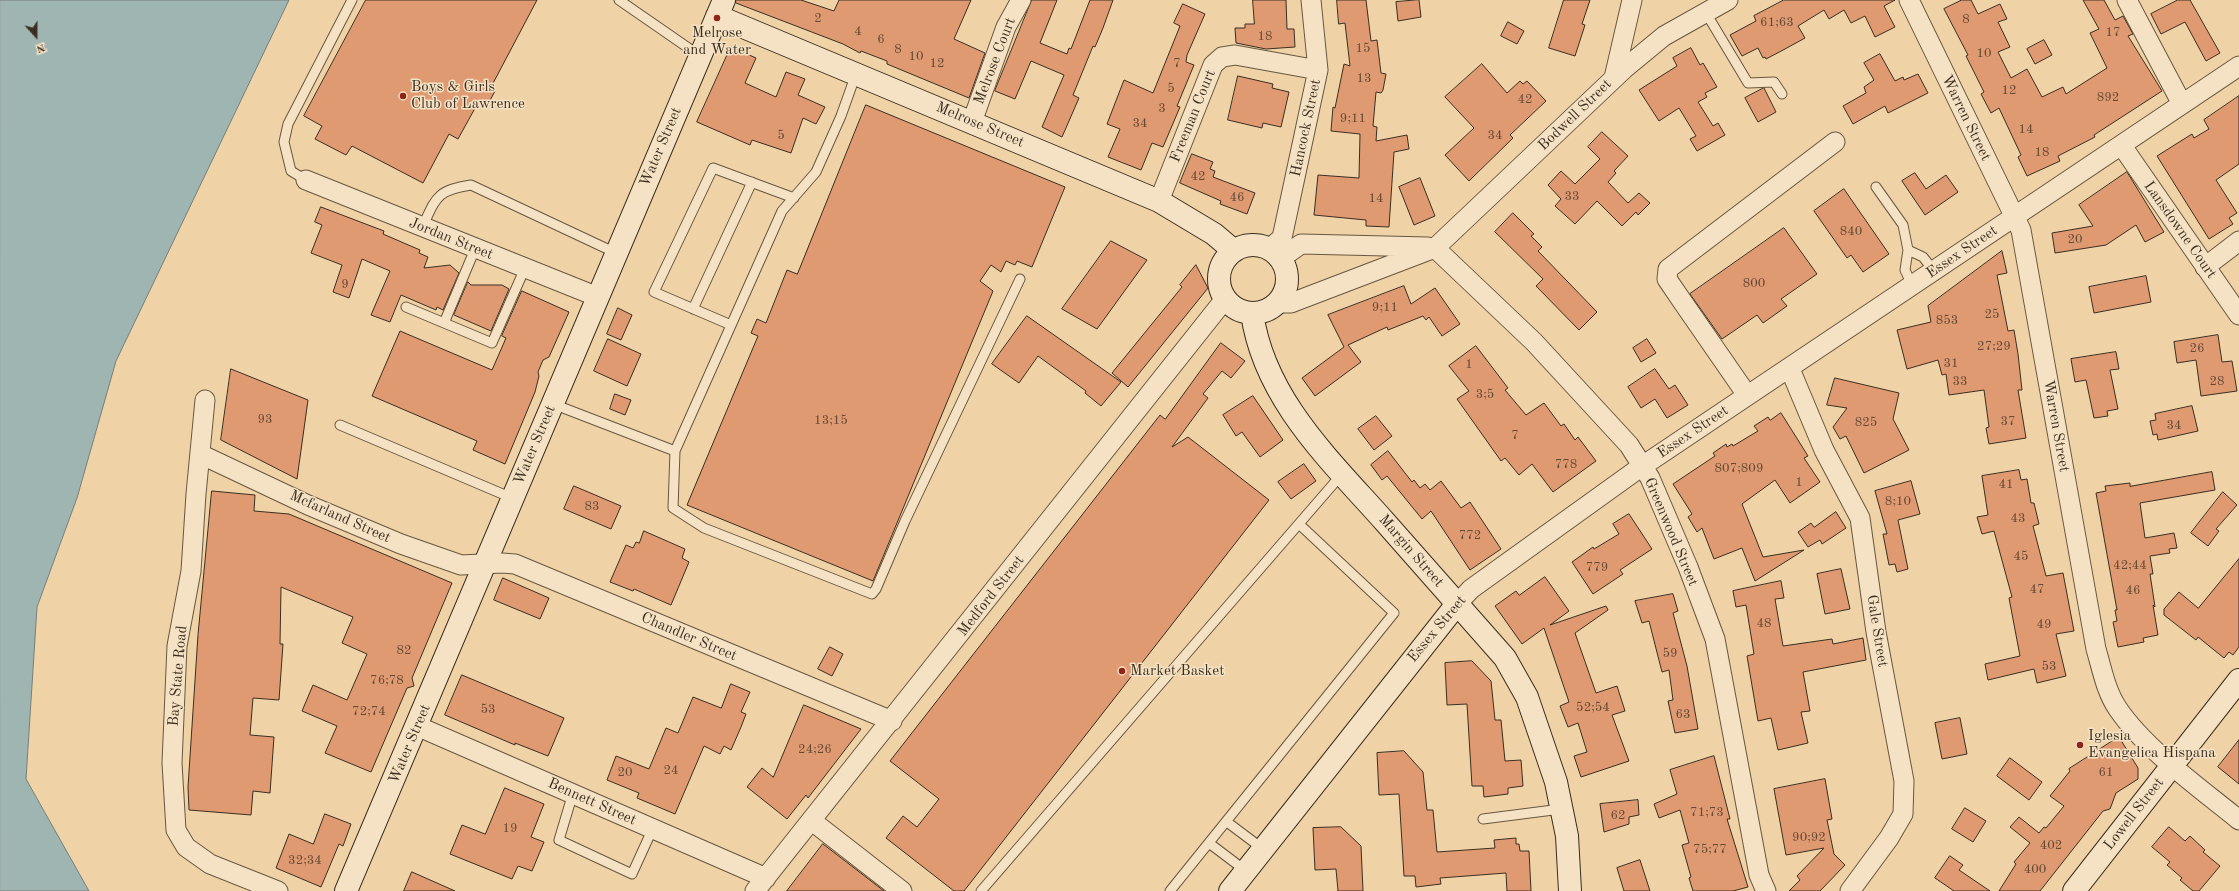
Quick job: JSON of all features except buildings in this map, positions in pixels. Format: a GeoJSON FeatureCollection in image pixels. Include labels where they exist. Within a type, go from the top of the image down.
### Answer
{"type":"FeatureCollection","features":[{"type":"Feature","properties":{"kind":"main road","name":"Water Street"},"geometry":{"type":"LineString","coordinates":[[346,891],[418,726],[484,564],[720,8]]}},
{"type":"Feature","properties":{"kind":"main road","name":"Melrose Street"},"geometry":{"type":"LineString","coordinates":[[720,8],[856,74],[1159,201],[1214,234],[1234,251]]}},
{"type":"Feature","properties":{"kind":"main road"},"geometry":{"type":"LineString","coordinates":[[1254,245],[1274,254],[1284,267],[1286,279],[1283,293],[1277,303],[1267,310],[1252,313],[1233,307],[1225,299],[1220,289],[1219,278],[1221,267],[1226,258],[1234,251],[1244,246],[1254,245]]}},
{"type":"Feature","properties":{"kind":"main road","name":"Margin Street"},"geometry":{"type":"LineString","coordinates":[[1252,313],[1258,345],[1269,370],[1299,424],[1505,658],[1528,697],[1556,782],[1567,836],[1570,891]]}},
{"type":"Feature","properties":{"kind":"main road","name":"Essex Street"},"geometry":{"type":"LineString","coordinates":[[1230,891],[1457,604]]}},
{"type":"Feature","properties":{"kind":"main road","name":"Lowell Street"},"geometry":{"type":"LineString","coordinates":[[2074,891],[2239,680]]}},
{"type":"Feature","properties":{"kind":"street","name":"Melrose Court"},"geometry":{"type":"LineString","coordinates":[[972,122],[1006,27],[1021,0]]}},
{"type":"Feature","properties":{"kind":"street","name":"Hancock Street"},"geometry":{"type":"LineString","coordinates":[[1274,254],[1282,238],[1318,70],[1311,0]]}},
{"type":"Feature","properties":{"kind":"street"},"geometry":{"type":"LineString","coordinates":[[1614,78],[1632,0]]}},
{"type":"Feature","properties":{"kind":"street","name":"Bodwell Street"},"geometry":{"type":"LineString","coordinates":[[1277,303],[1291,303],[1435,248],[1614,78],[1664,36],[1728,0]]}},
{"type":"Feature","properties":{"kind":"street","name":"Warren Street"},"geometry":{"type":"LineString","coordinates":[[1909,0],[2021,230],[2096,649],[2105,680],[2117,708],[2133,728],[2172,765],[2239,820]]}},
{"type":"Feature","properties":{"kind":"street"},"geometry":{"type":"LineString","coordinates":[[2127,0],[2182,104]]}},
{"type":"Feature","properties":{"kind":"street","name":"Freeman Court"},"geometry":{"type":"LineString","coordinates":[[1159,201],[1213,65],[1222,58],[1235,55],[1318,70]]}},
{"type":"Feature","properties":{"kind":"street","name":"Essex Street"},"geometry":{"type":"LineString","coordinates":[[1457,604],[1471,590],[1642,466],[1747,395],[1790,369],[2014,216],[2122,146],[2239,66]]}},
{"type":"Feature","properties":{"kind":"street"},"geometry":{"type":"LineString","coordinates":[[1747,395],[1667,279],[1668,269],[1835,142]]}},
{"type":"Feature","properties":{"kind":"street","name":"Lansdowne Court"},"geometry":{"type":"LineString","coordinates":[[2122,146],[2239,315]]}},
{"type":"Feature","properties":{"kind":"street","name":"Jordan Street"},"geometry":{"type":"LineString","coordinates":[[306,180],[422,228],[598,297]]}},
{"type":"Feature","properties":{"kind":"street"},"geometry":{"type":"LineString","coordinates":[[2205,267],[2239,241]]}},
{"type":"Feature","properties":{"kind":"street"},"geometry":{"type":"LineString","coordinates":[[1274,254],[1300,244],[1435,248]]}},
{"type":"Feature","properties":{"kind":"street","name":"Greenwood Street"},"geometry":{"type":"LineString","coordinates":[[1435,248],[1534,342],[1629,445],[1650,478],[1688,567],[1715,639],[1759,874],[1766,891]]}},
{"type":"Feature","properties":{"kind":"street","name":"Medford Street"},"geometry":{"type":"LineString","coordinates":[[761,884],[892,721],[1225,299]]}},
{"type":"Feature","properties":{"kind":"street","name":"Gale Street"},"geometry":{"type":"LineString","coordinates":[[1790,369],[1824,450],[1860,518],[1876,632],[1904,781],[1902,814],[1889,838],[1850,891]]}},
{"type":"Feature","properties":{"kind":"street","name":"Bay State Road"},"geometry":{"type":"LineString","coordinates":[[205,400],[191,571],[177,646],[172,763],[176,830],[186,847],[210,864],[278,891]]}},
{"type":"Feature","properties":{"kind":"street","name":"Mcfarland Street"},"geometry":{"type":"LineString","coordinates":[[200,454],[308,505],[401,544],[461,564],[484,564]]}},
{"type":"Feature","properties":{"kind":"street","name":"Chandler Street"},"geometry":{"type":"LineString","coordinates":[[484,564],[515,564],[892,721]]}},
{"type":"Feature","properties":{"kind":"street","name":"Bennett Street"},"geometry":{"type":"LineString","coordinates":[[418,726],[653,828],[761,884]]}},
{"type":"Feature","properties":{"kind":"street"},"geometry":{"type":"LineString","coordinates":[[812,821],[902,891]]}},
{"type":"Feature","properties":{"kind":"lane"},"geometry":{"type":"LineString","coordinates":[[306,180],[291,171],[284,142],[288,124],[352,0]]}},
{"type":"Feature","properties":{"kind":"lane"},"geometry":{"type":"LineString","coordinates":[[619,0],[700,57]]}},
{"type":"Feature","properties":{"kind":"lane"},"geometry":{"type":"LineString","coordinates":[[1706,13],[1748,83],[1774,82],[1782,94]]}},
{"type":"Feature","properties":{"kind":"lane"},"geometry":{"type":"LineString","coordinates":[[856,74],[841,116],[816,172],[782,211],[675,451],[673,508],[686,518],[704,528],[872,594],[876,589],[905,521],[1020,278]]}},
{"type":"Feature","properties":{"kind":"lane"},"geometry":{"type":"LineString","coordinates":[[731,325],[654,292],[713,168],[794,198]]}},
{"type":"Feature","properties":{"kind":"lane"},"geometry":{"type":"LineString","coordinates":[[693,309],[752,182]]}},
{"type":"Feature","properties":{"kind":"lane"},"geometry":{"type":"LineString","coordinates":[[422,228],[437,197],[454,188],[471,185],[616,253]]}},
{"type":"Feature","properties":{"kind":"lane"},"geometry":{"type":"LineString","coordinates":[[1876,187],[1903,225],[1908,250],[1906,270],[1912,286]]}},
{"type":"Feature","properties":{"kind":"lane"},"geometry":{"type":"LineString","coordinates":[[444,323],[475,249]]}},
{"type":"Feature","properties":{"kind":"lane"},"geometry":{"type":"LineString","coordinates":[[1908,250],[1923,257],[1934,270]]}},
{"type":"Feature","properties":{"kind":"lane"},"geometry":{"type":"LineString","coordinates":[[406,306],[492,343],[525,268]]}},
{"type":"Feature","properties":{"kind":"lane"},"geometry":{"type":"LineString","coordinates":[[553,404],[675,451]]}},
{"type":"Feature","properties":{"kind":"lane"},"geometry":{"type":"LineString","coordinates":[[340,425],[512,498]]}},
{"type":"Feature","properties":{"kind":"lane"},"geometry":{"type":"LineString","coordinates":[[982,891],[1342,474]]}},
{"type":"Feature","properties":{"kind":"lane"},"geometry":{"type":"LineString","coordinates":[[1170,891],[1394,613],[1299,524]]}},
{"type":"Feature","properties":{"kind":"lane"},"geometry":{"type":"LineString","coordinates":[[573,793],[558,840],[632,874],[653,828]]}},
{"type":"Feature","properties":{"kind":"lane"},"geometry":{"type":"LineString","coordinates":[[1483,818],[1561,809]]}},
{"type":"Feature","properties":{"kind":"lane"},"geometry":{"type":"LineString","coordinates":[[1227,822],[1263,849]]}},
{"type":"Feature","properties":{"kind":"lane"},"geometry":{"type":"LineString","coordinates":[[1209,843],[1246,871]]}},
{"type":"Feature","properties":{"kind":"water"},"geometry":{"type":"Polygon","coordinates":[[[0,0],[289,0],[116,361],[77,498],[37,607],[26,779],[89,891],[0,891],[0,0]]]}},
{"type":"Feature","properties":{"kind":"place","name":"Melrose and Water"},"geometry":{"type":"Point","coordinates":[717,18]}},
{"type":"Feature","properties":{"kind":"place","name":"Boys & Girls Club of Lawrence"},"geometry":{"type":"Point","coordinates":[403,96]}},
{"type":"Feature","properties":{"kind":"place","name":"Market Basket"},"geometry":{"type":"Point","coordinates":[1122,671]}},
{"type":"Feature","properties":{"kind":"place","name":"Iglesia Evangelica Hispana"},"geometry":{"type":"Point","coordinates":[2080,745]}}]}
